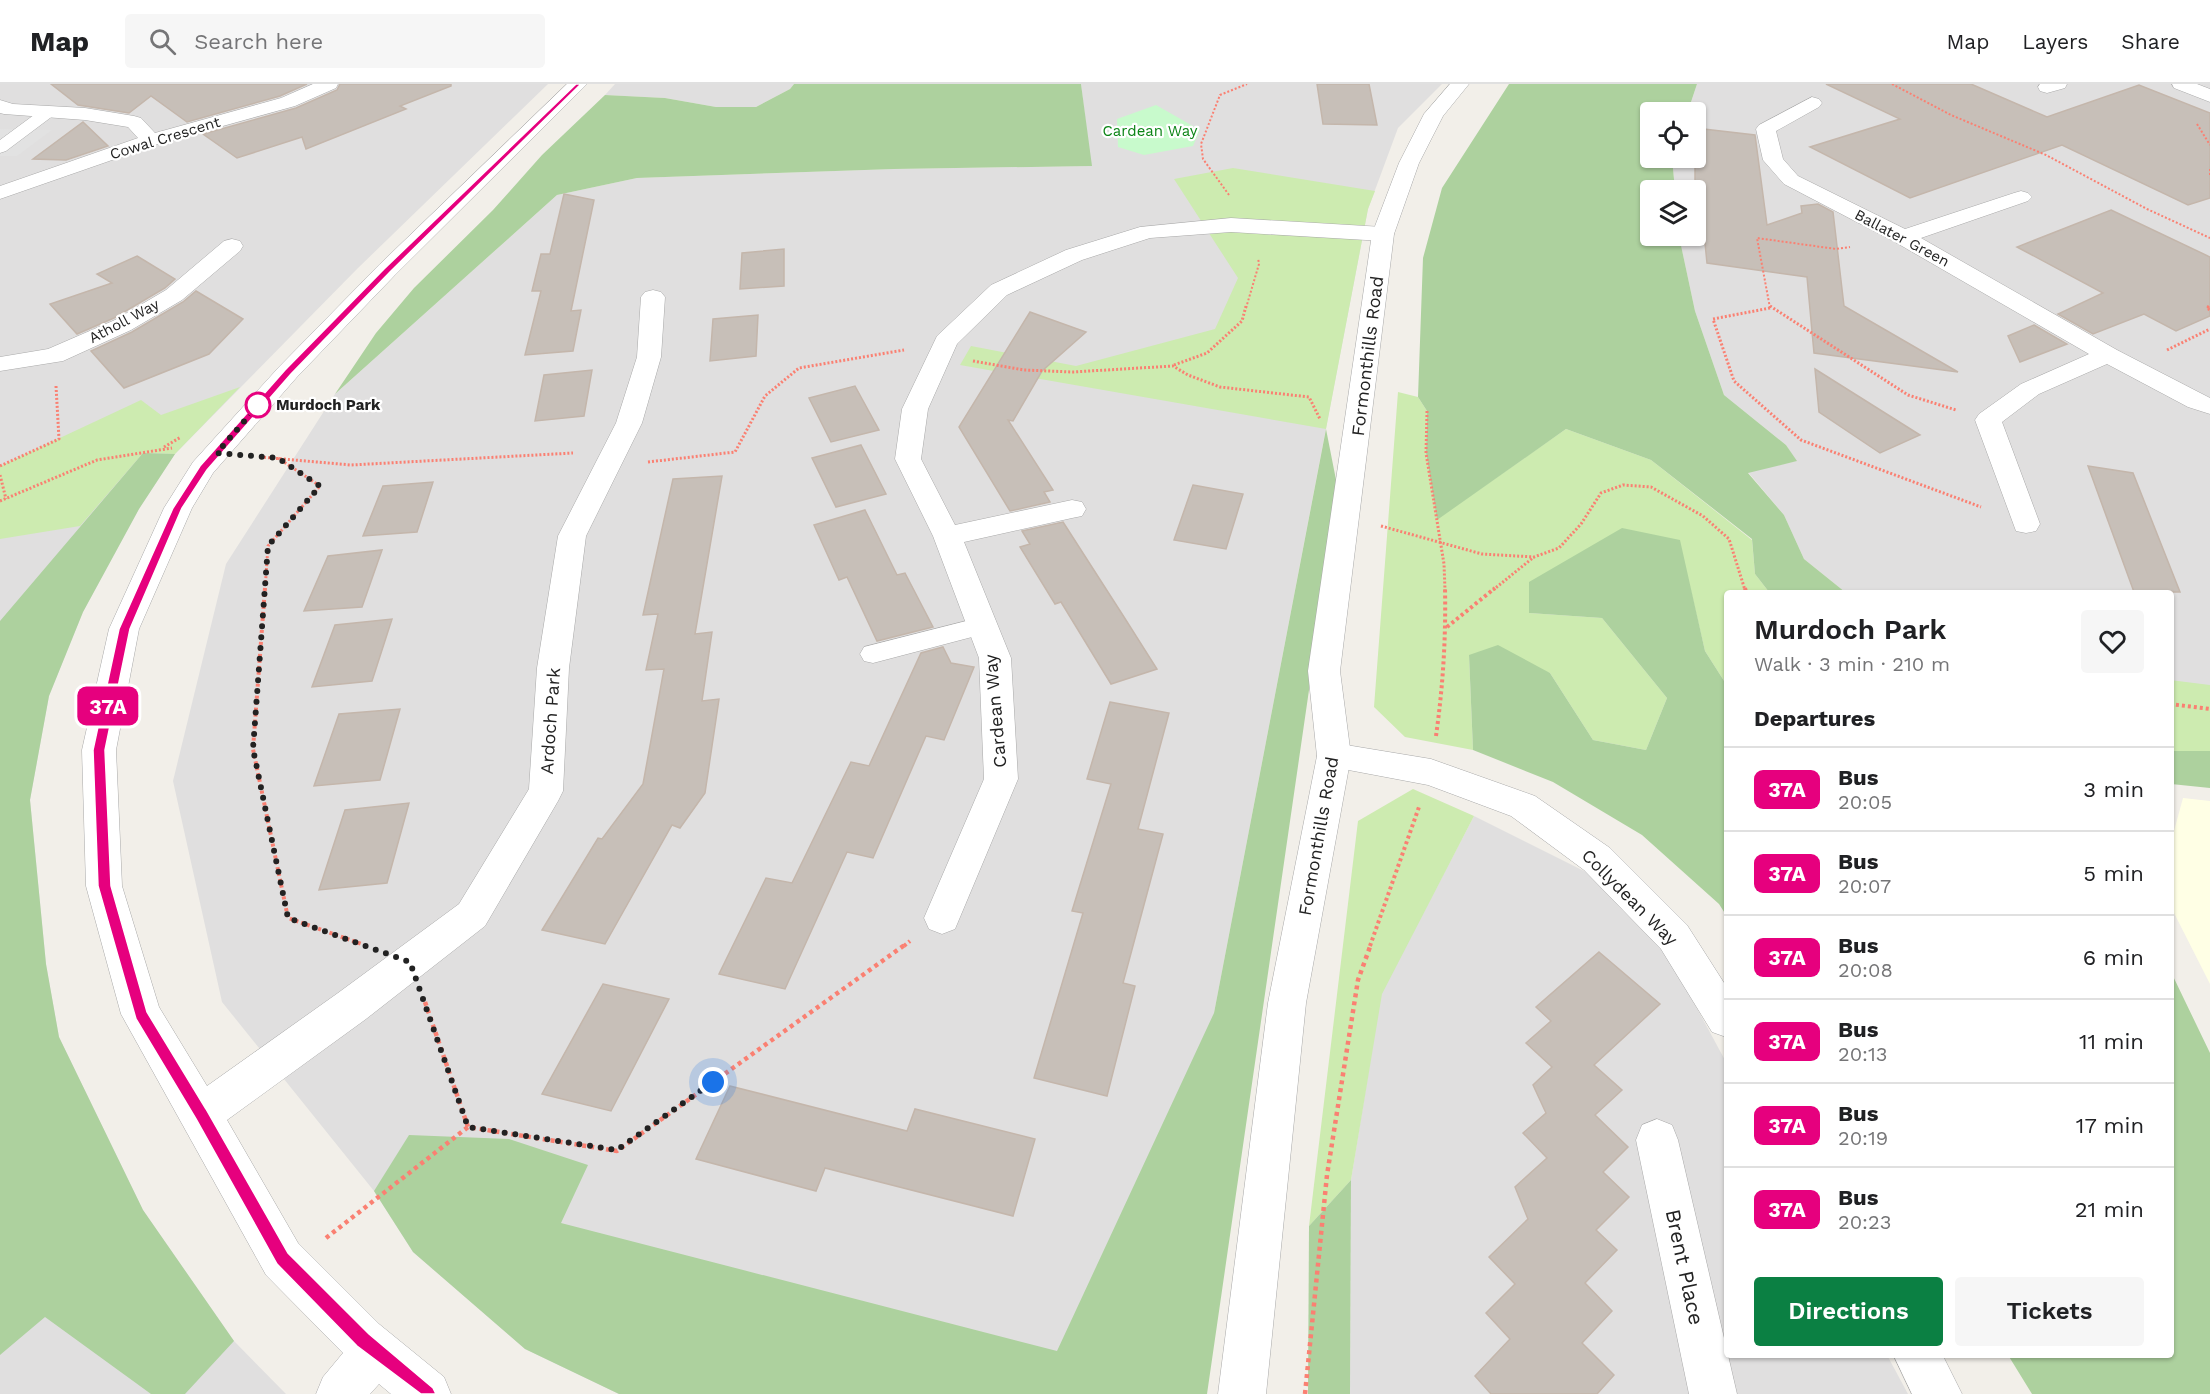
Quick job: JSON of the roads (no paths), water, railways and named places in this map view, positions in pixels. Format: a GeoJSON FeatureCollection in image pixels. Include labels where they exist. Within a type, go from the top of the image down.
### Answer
{"type":"FeatureCollection","features":[{"type":"Feature","properties":{"kind":"street","name":"Cowal Crescent"},"geometry":{"type":"LineString","coordinates":[[0,193],[151,140],[288,102],[329,84]]}},
{"type":"Feature","properties":{"kind":"street"},"geometry":{"type":"LineString","coordinates":[[427,1394],[376,1350],[282,1259],[201,1114],[141,1014],[104,886],[99,750],[124,629],[178,508],[203,468],[288,372],[578,84]]}},
{"type":"Feature","properties":{"kind":"street","name":"Formonthills Road"},"geometry":{"type":"LineString","coordinates":[[1242,1394],[1287,1003],[1334,756],[1324,671],[1383,234],[1409,163],[1434,114],[1460,84]]}},
{"type":"Feature","properties":{"kind":"street"},"geometry":{"type":"LineString","coordinates":[[2181,84],[2210,96]]}},
{"type":"Feature","properties":{"kind":"street","name":"Ballater Green"},"geometry":{"type":"LineString","coordinates":[[1812,103],[1766,129],[1773,160],[1791,180],[1903,237],[2108,356],[2197,402],[2210,406]]}},
{"type":"Feature","properties":{"kind":"street"},"geometry":{"type":"LineString","coordinates":[[0,106],[11,110],[85,114],[135,122],[151,140]]}},
{"type":"Feature","properties":{"kind":"street"},"geometry":{"type":"LineString","coordinates":[[1903,237],[2021,197]]}},
{"type":"Feature","properties":{"kind":"street","name":"Cardean Way"},"geometry":{"type":"LineString","coordinates":[[942,918],[1001,779],[995,658],[947,536],[908,459],[915,409],[946,341],[999,290],[1074,255],[1148,232],[1232,225],[1383,234]]}},
{"type":"Feature","properties":{"kind":"street","name":"Atholl Way"},"geometry":{"type":"LineString","coordinates":[[0,364],[54,356],[123,325],[174,295],[232,246]]}},
{"type":"Feature","properties":{"kind":"street","name":"Ardoch Park"},"geometry":{"type":"LineString","coordinates":[[201,1114],[472,915],[546,791],[553,668],[572,536],[629,423],[649,357],[653,297]]}},
{"type":"Feature","properties":{"kind":"street"},"geometry":{"type":"LineString","coordinates":[[2026,524],[1988,420],[2030,389],[2108,356]]}},
{"type":"Feature","properties":{"kind":"street"},"geometry":{"type":"LineString","coordinates":[[947,536],[1072,509]]}},
{"type":"Feature","properties":{"kind":"street","name":"Collydean Way"},"geometry":{"type":"LineString","coordinates":[[1334,756],[1431,772],[1523,806],[1597,859],[1674,937],[1724,1016]]}},
{"type":"Feature","properties":{"kind":"street","name":"Brent Place"},"geometry":{"type":"LineString","coordinates":[[1658,1140],[1713,1394]]}},
{"type":"Feature","properties":{"kind":"street"},"geometry":{"type":"LineString","coordinates":[[340,1394],[376,1350]]}},
{"type":"Feature","properties":{"kind":"street"},"geometry":{"type":"LineString","coordinates":[[1918,1358],[1938,1394]]}},
{"type":"Feature","properties":{"kind":"lane"},"geometry":{"type":"LineString","coordinates":[[0,148],[48,112]]}},
{"type":"Feature","properties":{"kind":"lane"},"geometry":{"type":"LineString","coordinates":[[873,654],[982,626]]}},
{"type":"Feature","properties":{"kind":"place","name":"Murdoch Park"},"geometry":{"type":"Point","coordinates":[258,405]}}]}
